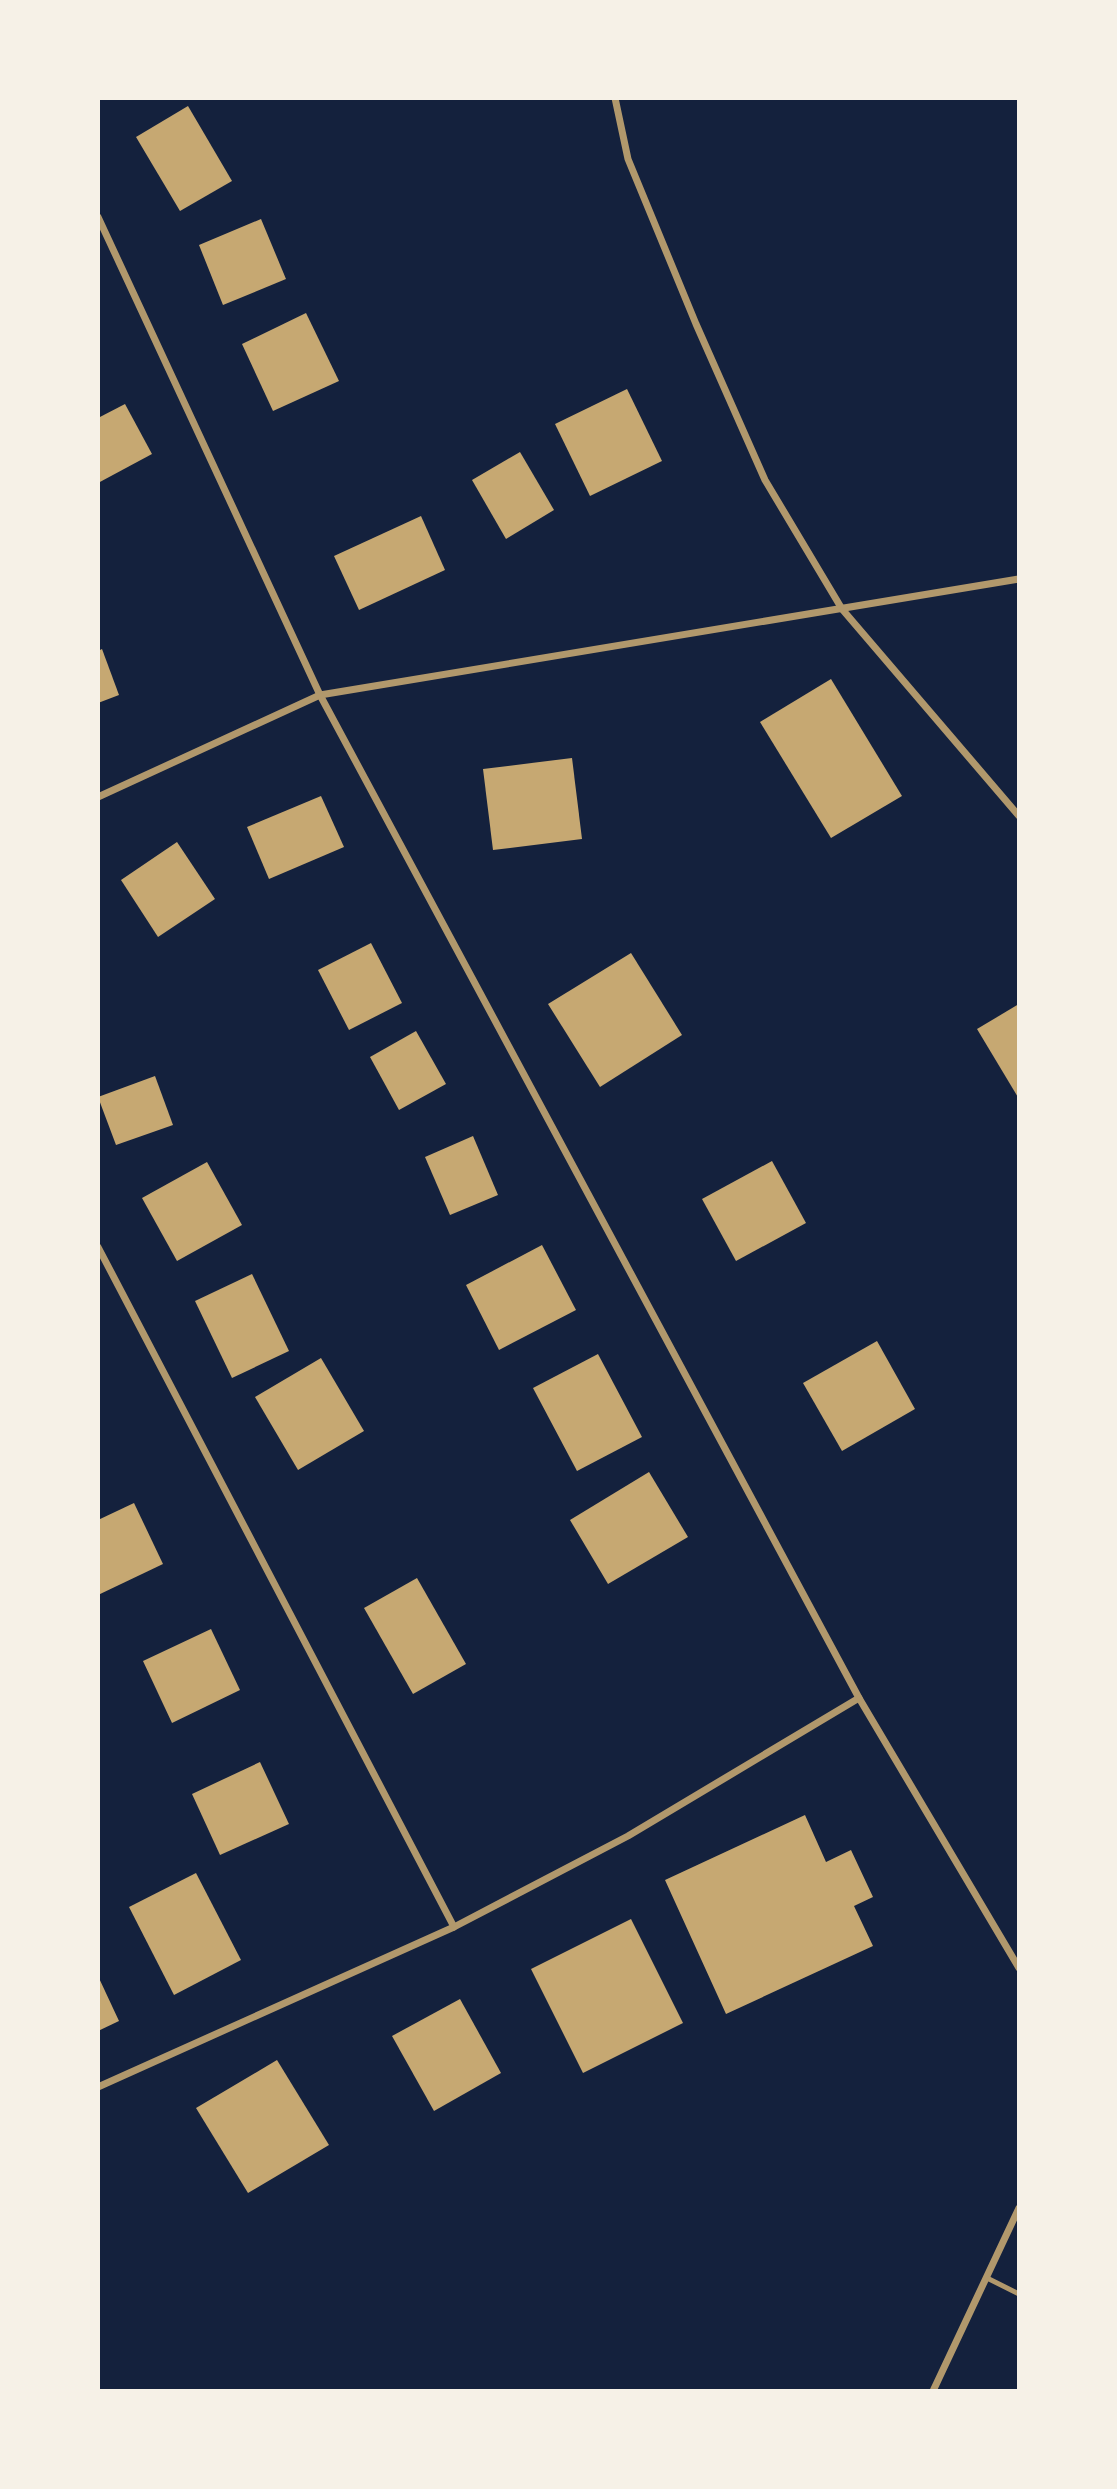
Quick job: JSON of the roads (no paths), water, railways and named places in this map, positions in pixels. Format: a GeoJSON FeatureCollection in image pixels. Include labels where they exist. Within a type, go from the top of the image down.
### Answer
{"type":"FeatureCollection","features":[{"type":"Feature","properties":{"kind":"street"},"geometry":{"type":"LineString","coordinates":[[615,98],[628,159],[765,481],[842,609],[1019,817]]}},
{"type":"Feature","properties":{"kind":"street"},"geometry":{"type":"LineString","coordinates":[[98,217],[320,695],[859,1698],[1019,1968]]}},
{"type":"Feature","properties":{"kind":"street"},"geometry":{"type":"LineString","coordinates":[[98,797],[320,695],[1019,579]]}},
{"type":"Feature","properties":{"kind":"street"},"geometry":{"type":"LineString","coordinates":[[98,1247],[454,1927]]}},
{"type":"Feature","properties":{"kind":"street"},"geometry":{"type":"LineString","coordinates":[[98,2087],[454,1927],[628,1836],[859,1698]]}},
{"type":"Feature","properties":{"kind":"street"},"geometry":{"type":"LineString","coordinates":[[933,2391],[1019,2208]]}},
{"type":"Feature","properties":{"kind":"lane"},"geometry":{"type":"LineString","coordinates":[[987,2278],[1019,2294]]}}]}
